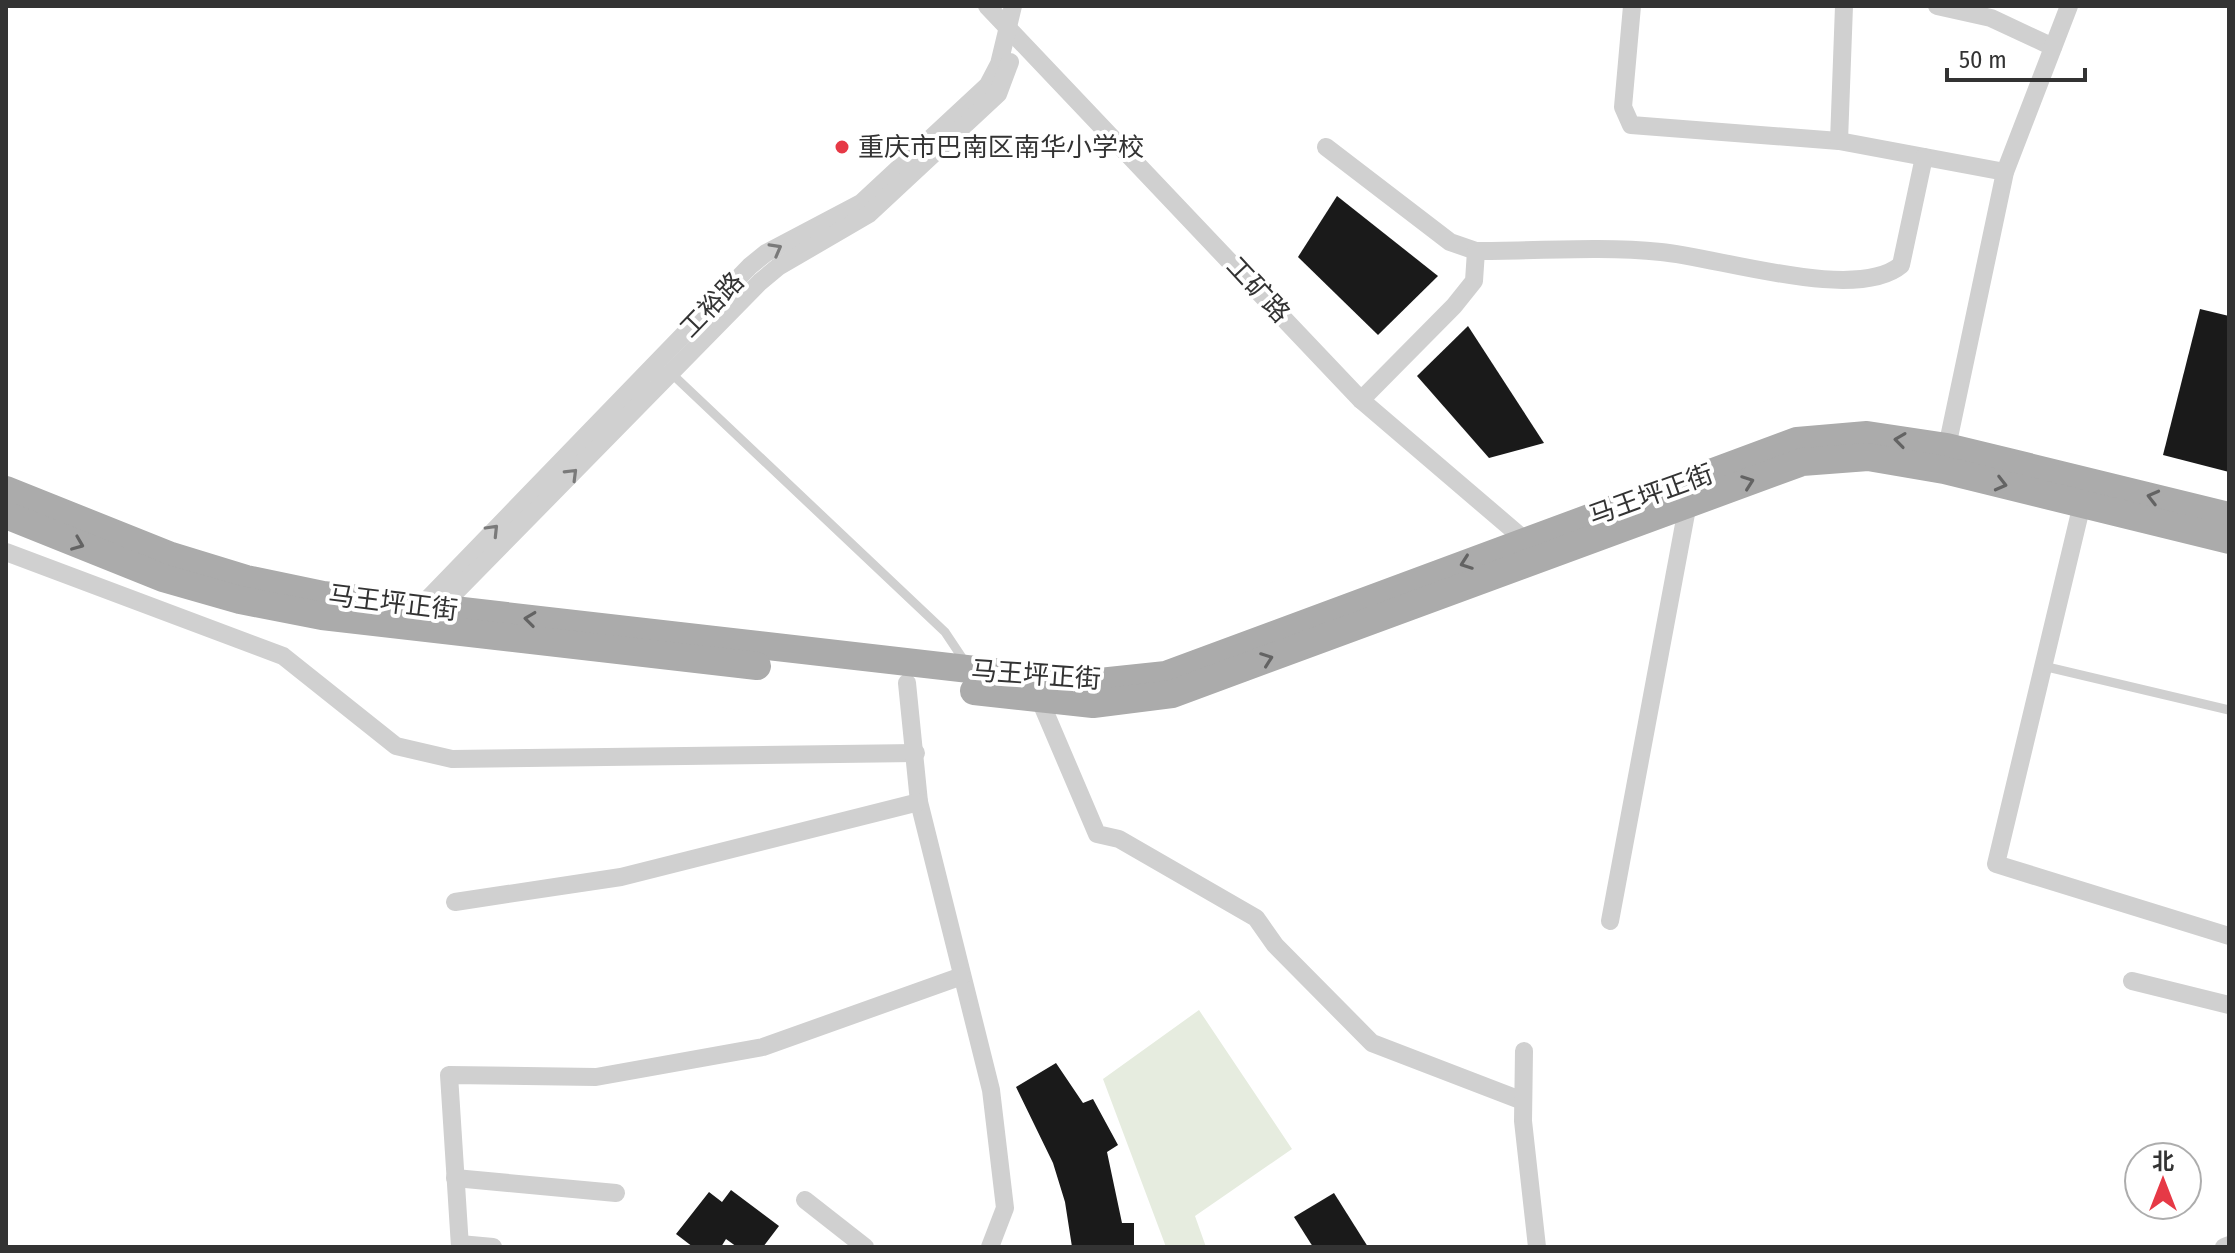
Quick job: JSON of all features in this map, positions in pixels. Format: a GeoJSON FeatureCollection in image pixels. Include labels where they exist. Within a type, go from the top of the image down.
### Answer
{"type":"FeatureCollection","features":[{"type":"Feature","properties":{"kind":"main road","name":"马王坪正街"},"geometry":{"type":"LineString","coordinates":[[6,515],[163,578],[240,600],[322,616],[1093,704],[1172,694],[1797,441],[1867,435],[1947,447],[2229,516]]}},
{"type":"Feature","properties":{"kind":"main road","name":"马王坪正街"},"geometry":{"type":"LineString","coordinates":[[6,490],[171,556],[246,579],[323,595],[1090,683],[1166,675],[1535,549],[1688,503],[1802,462],[1868,457],[1944,470],[2229,540]]}},
{"type":"Feature","properties":{"kind":"street","name":"工矿路"},"geometry":{"type":"LineString","coordinates":[[987,6],[1361,400],[1535,549]]}},
{"type":"Feature","properties":{"kind":"street"},"geometry":{"type":"LineString","coordinates":[[1012,31],[1013,6]]}},
{"type":"Feature","properties":{"kind":"street"},"geometry":{"type":"LineString","coordinates":[[1012,31],[1027,6]]}},
{"type":"Feature","properties":{"kind":"street"},"geometry":{"type":"LineString","coordinates":[[1632,6],[1623,107],[1631,125],[1839,141],[2005,172]]}},
{"type":"Feature","properties":{"kind":"street"},"geometry":{"type":"LineString","coordinates":[[1839,141],[1844,6]]}},
{"type":"Feature","properties":{"kind":"street"},"geometry":{"type":"LineString","coordinates":[[1937,6],[1992,12],[2053,47]]}},
{"type":"Feature","properties":{"kind":"street"},"geometry":{"type":"LineString","coordinates":[[1947,447],[2005,172],[2069,6]]}},
{"type":"Feature","properties":{"kind":"street","name":"工裕路"},"geometry":{"type":"LineString","coordinates":[[429,608],[672,374],[778,267],[869,214],[998,94],[1012,31]]}},
{"type":"Feature","properties":{"kind":"street","name":"工裕路"},"geometry":{"type":"LineString","coordinates":[[429,608],[750,266],[766,253],[861,203],[988,85],[1012,31]]}},
{"type":"Feature","properties":{"kind":"street"},"geometry":{"type":"LineString","coordinates":[[1326,147],[1450,242],[1476,251],[1661,252],[1825,281],[1890,275],[1901,265],[1924,157]]}},
{"type":"Feature","properties":{"kind":"street"},"geometry":{"type":"LineString","coordinates":[[1361,400],[1454,306],[1474,281],[1476,251]]}},
{"type":"Feature","properties":{"kind":"street"},"geometry":{"type":"LineString","coordinates":[[1610,921],[1688,503]]}},
{"type":"Feature","properties":{"kind":"street"},"geometry":{"type":"LineString","coordinates":[[2082,504],[1996,864],[2229,936]]}},
{"type":"Feature","properties":{"kind":"street"},"geometry":{"type":"LineString","coordinates":[[6,552],[283,656],[396,746],[452,759],[916,753]]}},
{"type":"Feature","properties":{"kind":"street"},"geometry":{"type":"LineString","coordinates":[[907,683],[919,802],[991,1090],[1005,1208],[990,1247]]}},
{"type":"Feature","properties":{"kind":"street"},"geometry":{"type":"LineString","coordinates":[[1039,698],[1097,834],[1119,839],[1256,918],[1275,945],[1372,1043],[1523,1101]]}},
{"type":"Feature","properties":{"kind":"street"},"geometry":{"type":"LineString","coordinates":[[455,902],[621,877],[919,802]]}},
{"type":"Feature","properties":{"kind":"street"},"geometry":{"type":"LineString","coordinates":[[493,1247],[460,1246],[449,1075],[596,1077],[763,1047],[962,976]]}},
{"type":"Feature","properties":{"kind":"street"},"geometry":{"type":"LineString","coordinates":[[2132,981],[2229,1005]]}},
{"type":"Feature","properties":{"kind":"street"},"geometry":{"type":"LineString","coordinates":[[1524,1051],[1523,1101],[1537,1247]]}},
{"type":"Feature","properties":{"kind":"street"},"geometry":{"type":"LineString","coordinates":[[455,1178],[616,1193]]}},
{"type":"Feature","properties":{"kind":"street"},"geometry":{"type":"LineString","coordinates":[[805,1200],[865,1247]]}},
{"type":"Feature","properties":{"kind":"lane"},"geometry":{"type":"LineString","coordinates":[[672,374],[945,632],[958,647],[970,671]]}},
{"type":"Feature","properties":{"kind":"lane"},"geometry":{"type":"LineString","coordinates":[[2043,666],[2229,710]]}},
{"type":"Feature","properties":{"kind":"shaded area"},"geometry":{"type":"Polygon","coordinates":[[[1199,1010],[1292,1149],[1195,1216],[1206,1247],[1166,1247],[1103,1079],[1199,1010]]]}},
{"type":"Feature","properties":{"kind":"building"},"geometry":{"type":"Polygon","coordinates":[[[1337,196],[1438,276],[1378,335],[1298,257],[1337,196]]]}},
{"type":"Feature","properties":{"kind":"building"},"geometry":{"type":"Polygon","coordinates":[[[2200,309],[2229,316],[2229,472],[2163,455],[2200,309]]]}},
{"type":"Feature","properties":{"kind":"building"},"geometry":{"type":"Polygon","coordinates":[[[1468,326],[1544,443],[1489,458],[1417,376],[1468,326]]]}},
{"type":"Feature","properties":{"kind":"building"},"geometry":{"type":"Polygon","coordinates":[[[1056,1063],[1083,1103],[1093,1099],[1118,1145],[1107,1152],[1122,1223],[1134,1223],[1134,1247],[1072,1247],[1065,1202],[1053,1163],[1016,1087],[1056,1063]]]}},
{"type":"Feature","properties":{"kind":"building"},"geometry":{"type":"Polygon","coordinates":[[[731,1190],[779,1226],[763,1247],[737,1247],[726,1239],[721,1247],[693,1247],[676,1234],[709,1192],[722,1202],[731,1190]]]}},
{"type":"Feature","properties":{"kind":"building"},"geometry":{"type":"Polygon","coordinates":[[[1334,1193],[1368,1247],[1313,1247],[1294,1217],[1334,1193]]]}},
{"type":"Feature","properties":{"kind":"place","name":"重庆市巴南区南华小学校"},"geometry":{"type":"Point","coordinates":[842,147]}}]}
